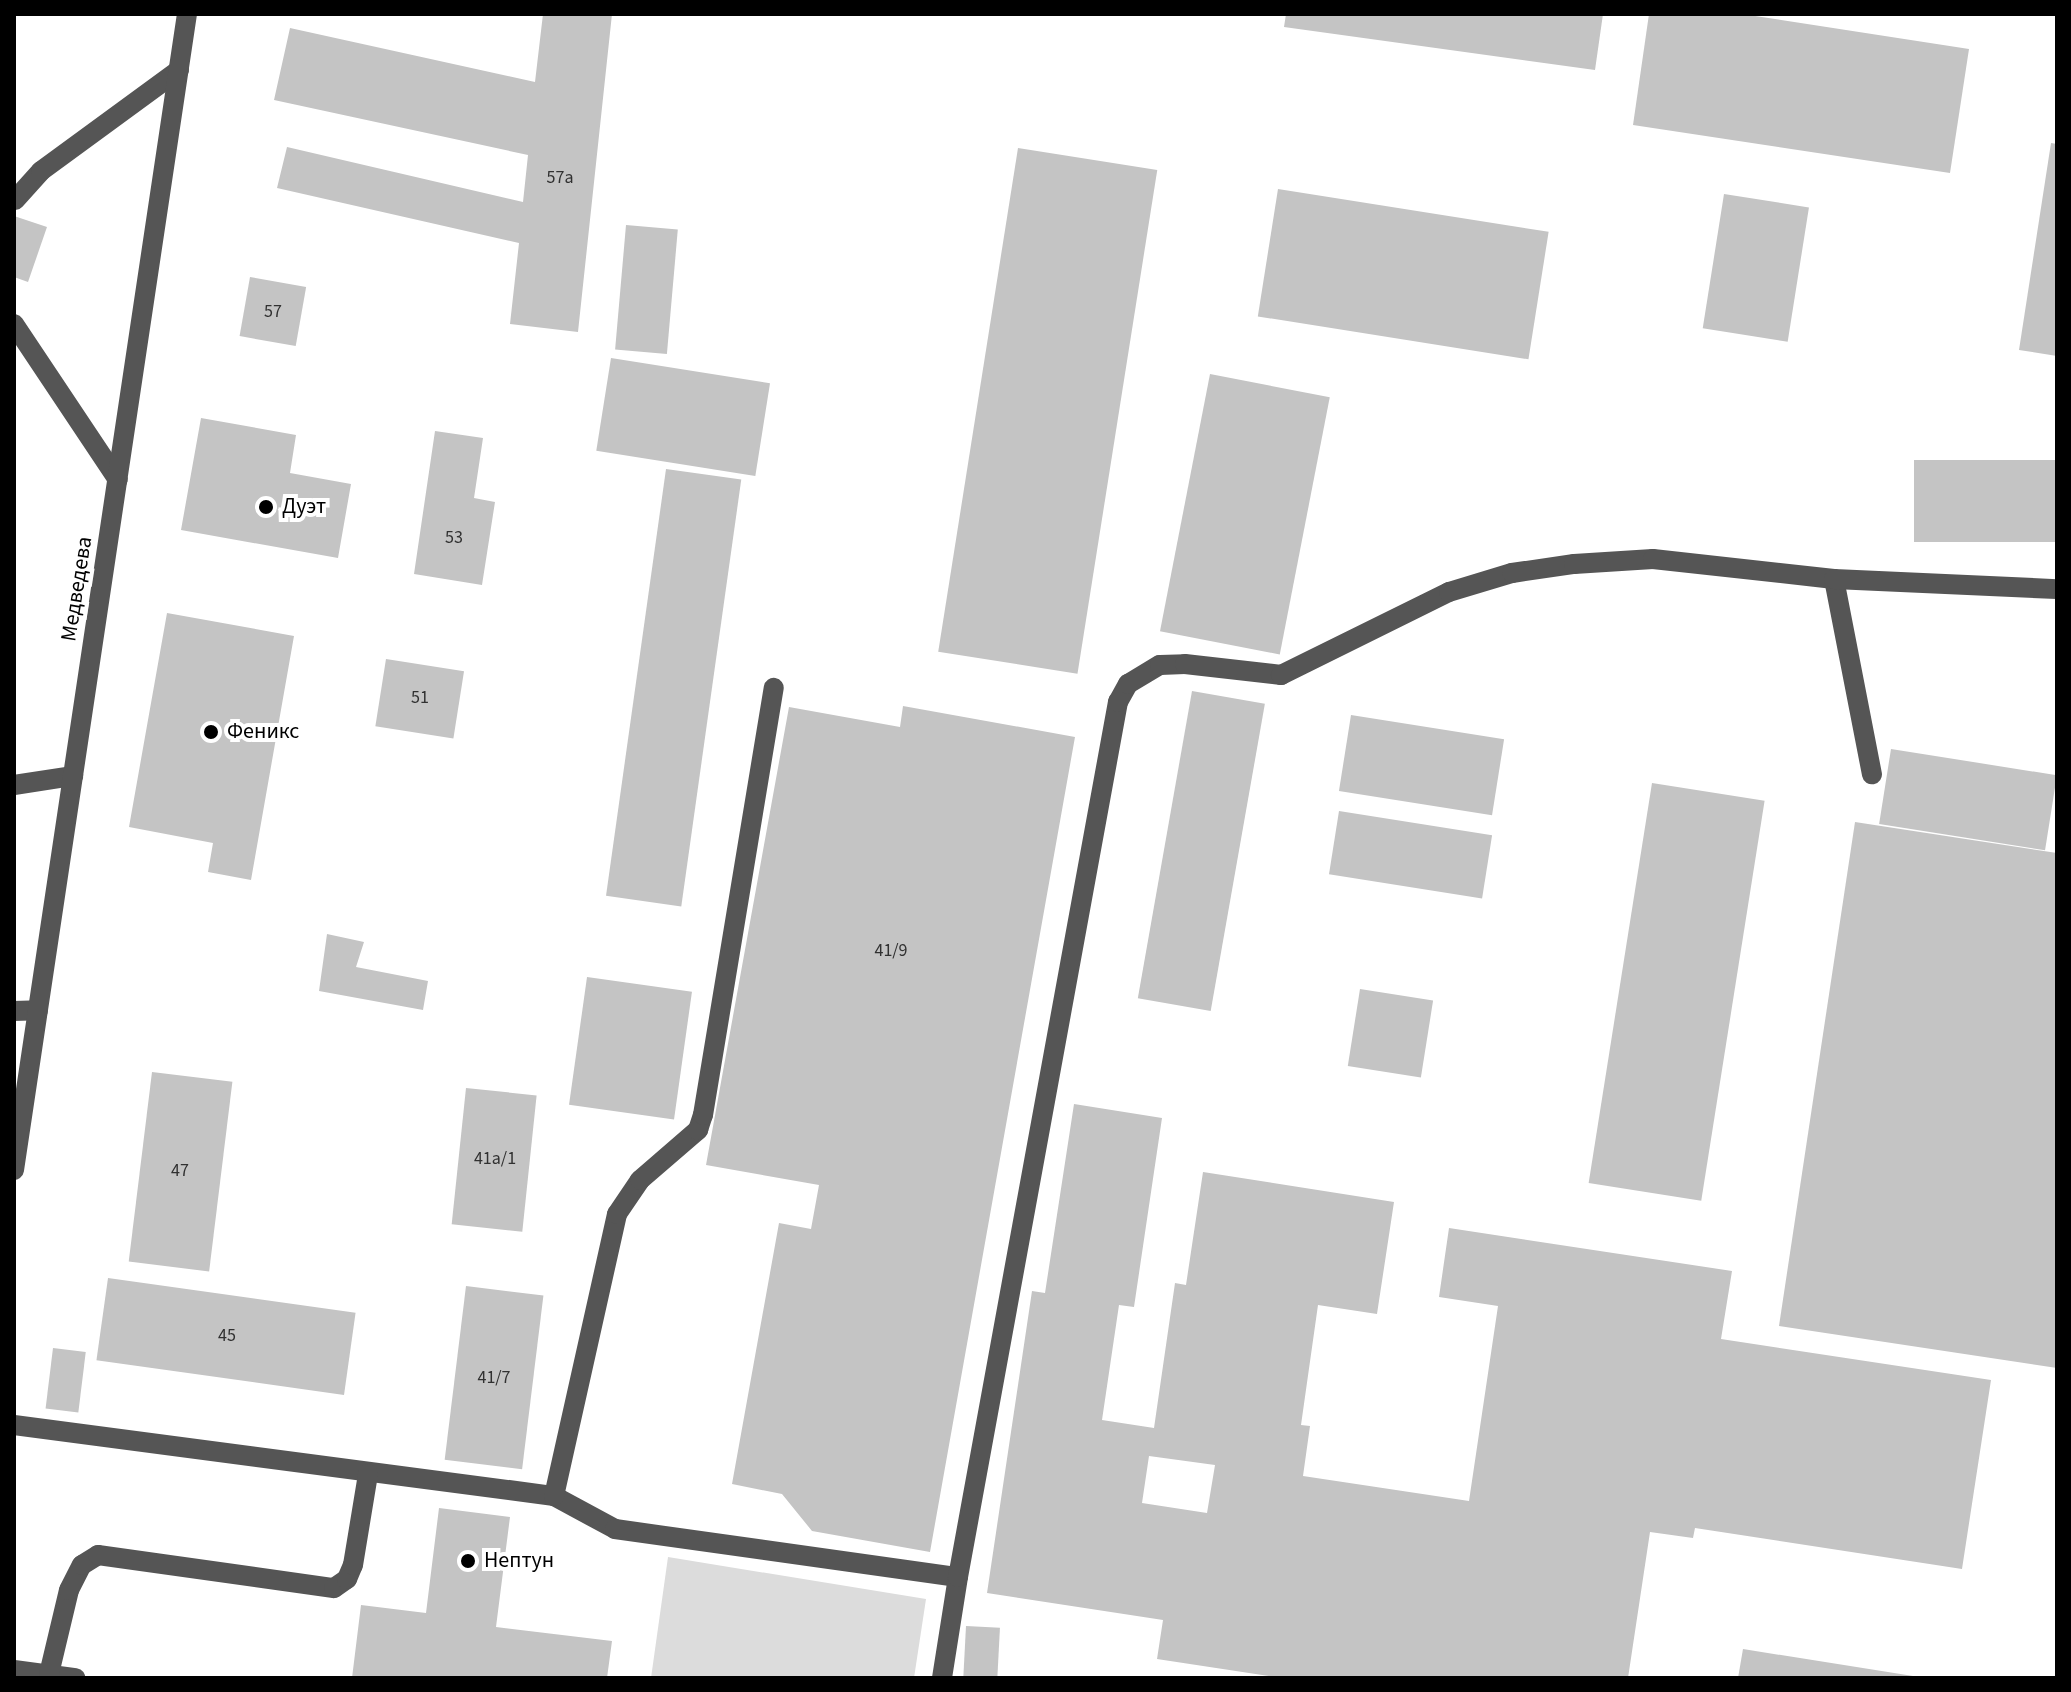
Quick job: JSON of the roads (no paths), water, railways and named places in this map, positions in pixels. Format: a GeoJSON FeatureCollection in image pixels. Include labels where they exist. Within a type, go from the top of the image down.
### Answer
{"type":"FeatureCollection","features":[{"type":"Feature","properties":{"kind":"street","name":"Медведева"},"geometry":{"type":"LineString","coordinates":[[14,1170],[187,14]]}},
{"type":"Feature","properties":{"kind":"street"},"geometry":{"type":"LineString","coordinates":[[15,200],[41,171],[179,70]]}},
{"type":"Feature","properties":{"kind":"street"},"geometry":{"type":"LineString","coordinates":[[14,324],[118,480]]}},
{"type":"Feature","properties":{"kind":"street"},"geometry":{"type":"LineString","coordinates":[[942,1678],[1115,717],[1128,684],[1160,665],[1185,664],[1281,675],[1449,592],[1512,573],[1653,559],[1834,579],[2057,589]]}},
{"type":"Feature","properties":{"kind":"street"},"geometry":{"type":"LineString","coordinates":[[1834,579],[1872,774]]}},
{"type":"Feature","properties":{"kind":"street"},"geometry":{"type":"LineString","coordinates":[[554,1496],[617,1214],[640,1180],[698,1130],[703,1115],[774,688]]}},
{"type":"Feature","properties":{"kind":"street"},"geometry":{"type":"LineString","coordinates":[[14,785],[73,776]]}},
{"type":"Feature","properties":{"kind":"street"},"geometry":{"type":"LineString","coordinates":[[14,1011],[38,1010]]}},
{"type":"Feature","properties":{"kind":"street"},"geometry":{"type":"LineString","coordinates":[[14,1425],[368,1474],[554,1496],[615,1529],[958,1577]]}},
{"type":"Feature","properties":{"kind":"street"},"geometry":{"type":"LineString","coordinates":[[49,1674],[69,1590],[82,1565],[98,1555],[334,1588],[347,1579],[353,1565],[368,1474]]}},
{"type":"Feature","properties":{"kind":"street"},"geometry":{"type":"LineString","coordinates":[[14,1670],[75,1678]]}},
{"type":"Feature","properties":{"kind":"place","name":"Дуэт"},"geometry":{"type":"Point","coordinates":[266,507]}},
{"type":"Feature","properties":{"kind":"place","name":"Феникс"},"geometry":{"type":"Point","coordinates":[211,732]}},
{"type":"Feature","properties":{"kind":"place","name":"Нептун"},"geometry":{"type":"Point","coordinates":[468,1561]}}]}
